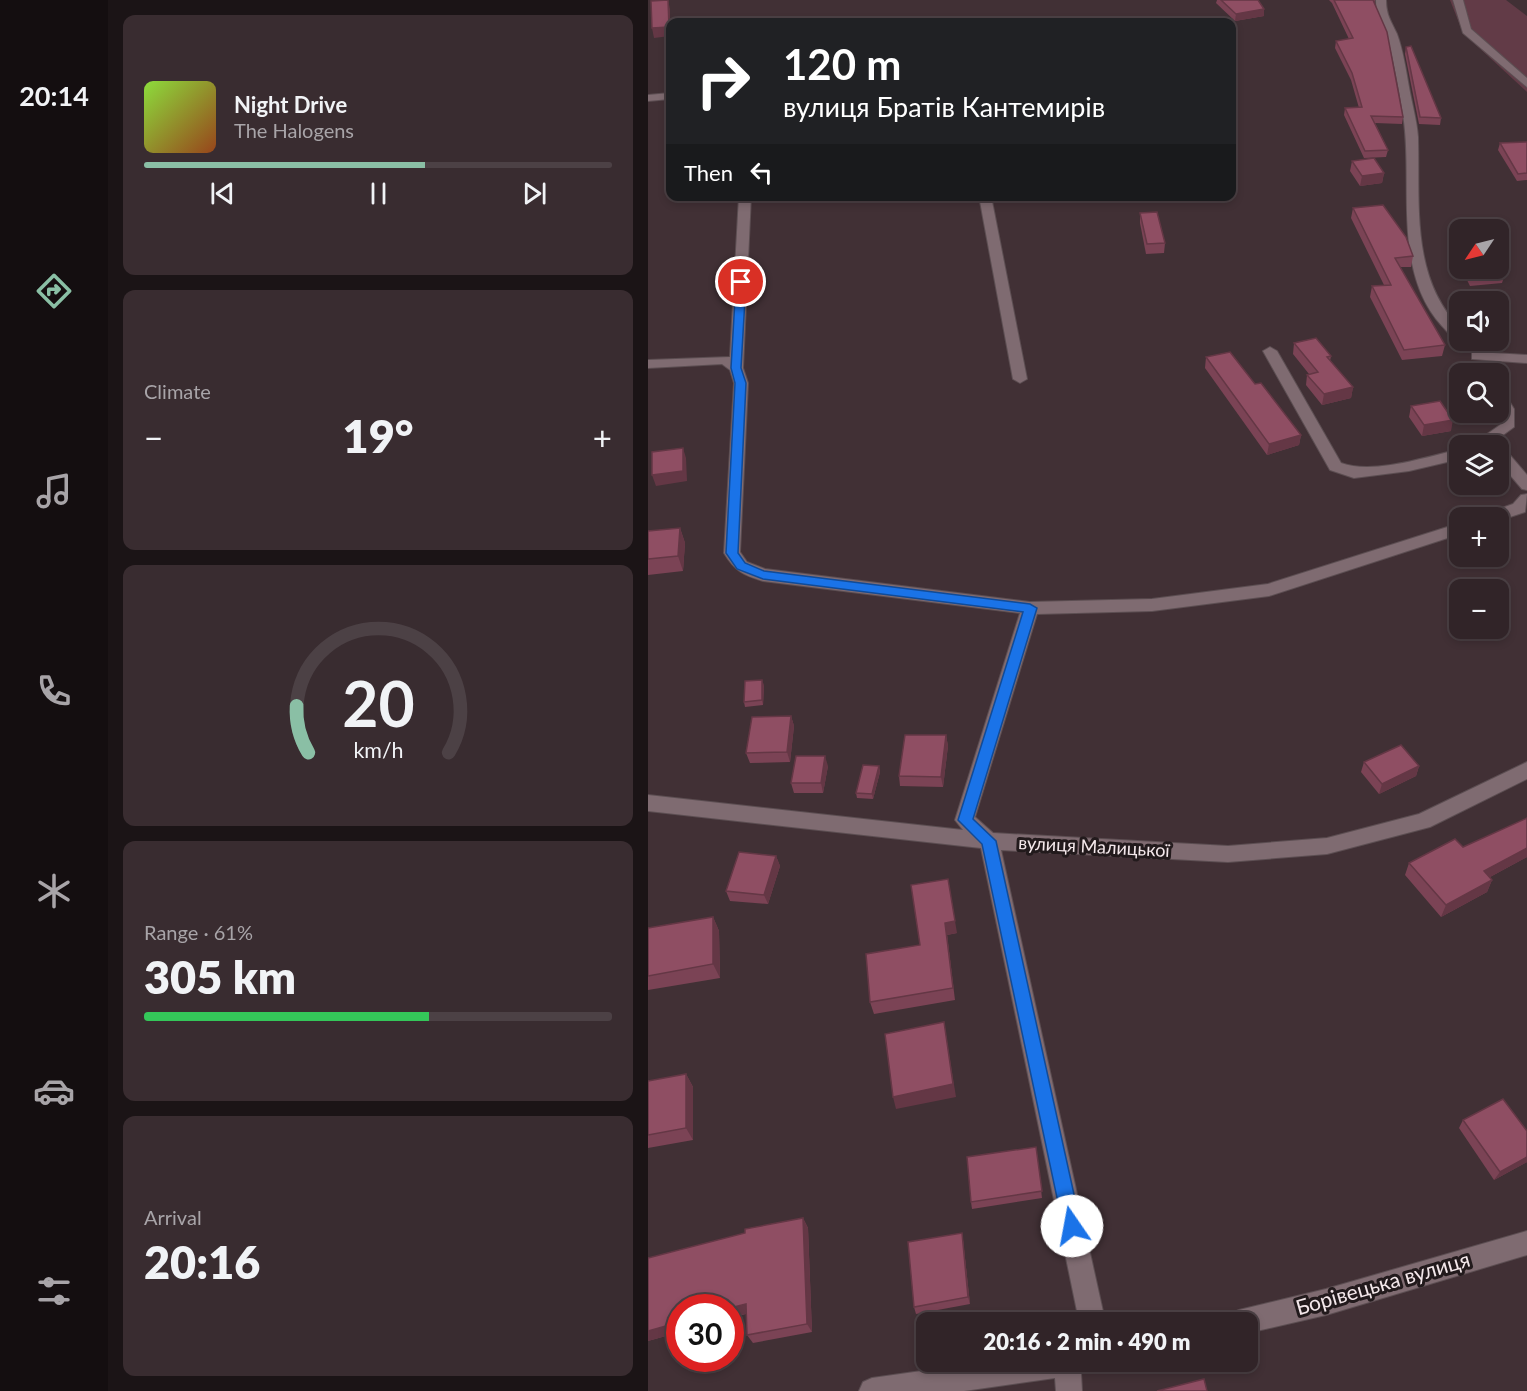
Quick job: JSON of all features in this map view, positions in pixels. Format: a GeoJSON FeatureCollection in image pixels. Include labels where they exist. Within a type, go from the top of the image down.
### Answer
{"type":"FeatureCollection","features":[{"type":"Feature","properties":{"kind":"street"},"geometry":{"type":"LineString","coordinates":[[1381,0],[1382,14],[1392,35],[1403,82],[1412,135],[1411,205],[1420,274],[1441,317],[1449,326]]}},
{"type":"Feature","properties":{"kind":"street"},"geometry":{"type":"LineString","coordinates":[[1458,0],[1463,15],[1462,24],[1467,31],[1527,84]]}},
{"type":"Feature","properties":{"kind":"street"},"geometry":{"type":"LineString","coordinates":[[648,98],[666,96]]}},
{"type":"Feature","properties":{"kind":"street"},"geometry":{"type":"LineString","coordinates":[[745,201],[736,368],[741,383],[732,553],[741,566],[763,575],[1030,608],[1152,605],[1269,590],[1449,532]]}},
{"type":"Feature","properties":{"kind":"street"},"geometry":{"type":"LineString","coordinates":[[986,201],[1020,379]]}},
{"type":"Feature","properties":{"kind":"street"},"geometry":{"type":"LineString","coordinates":[[1270,351],[1335,466],[1354,473],[1409,466],[1449,457]]}},
{"type":"Feature","properties":{"kind":"street"},"geometry":{"type":"LineString","coordinates":[[1472,351],[1481,363]]}},
{"type":"Feature","properties":{"kind":"street"},"geometry":{"type":"LineString","coordinates":[[1477,356],[1527,359]]}},
{"type":"Feature","properties":{"kind":"street"},"geometry":{"type":"LineString","coordinates":[[648,364],[725,360],[736,368]]}},
{"type":"Feature","properties":{"kind":"street"},"geometry":{"type":"LineString","coordinates":[[1499,435],[1507,427],[1507,423]]}},
{"type":"Feature","properties":{"kind":"street"},"geometry":{"type":"LineString","coordinates":[[1509,466],[1527,485]]}},
{"type":"Feature","properties":{"kind":"street"},"geometry":{"type":"LineString","coordinates":[[1509,512],[1519,508],[1527,499]]}},
{"type":"Feature","properties":{"kind":"street"},"geometry":{"type":"LineString","coordinates":[[1030,608],[965,820],[989,841],[1090,1312]]}},
{"type":"Feature","properties":{"kind":"street","name":"вулиця Малицької"},"geometry":{"type":"LineString","coordinates":[[648,803],[989,841],[1228,854],[1327,846],[1423,821],[1527,770]]}},
{"type":"Feature","properties":{"kind":"street","name":"Борівецька вулиця"},"geometry":{"type":"LineString","coordinates":[[1258,1318],[1326,1302],[1527,1243]]}},
{"type":"Feature","properties":{"kind":"street"},"geometry":{"type":"LineString","coordinates":[[872,1391],[1006,1372]]}},
{"type":"Feature","properties":{"kind":"street"},"geometry":{"type":"LineString","coordinates":[[1069,1391],[1070,1372]]}},
{"type":"Feature","properties":{"kind":"shaded area"},"geometry":{"type":"Polygon","coordinates":[[[1450,0],[1506,0],[1527,16],[1527,92],[1463,33],[1450,0]]]}},
{"type":"Feature","properties":{"kind":"building"},"geometry":{"type":"Polygon","coordinates":[[[668,0],[669,18],[666,18],[666,27],[652,28],[651,1],[668,0]]]}},
{"type":"Feature","properties":{"kind":"building"},"geometry":{"type":"Polygon","coordinates":[[[1221,0],[1258,0],[1264,9],[1236,14],[1221,0]]]}},
{"type":"Feature","properties":{"kind":"building"},"geometry":{"type":"Polygon","coordinates":[[[1334,0],[1373,0],[1387,32],[1403,117],[1371,116],[1388,150],[1365,151],[1345,108],[1362,107],[1352,73],[1336,41],[1353,38],[1334,0]]]}},
{"type":"Feature","properties":{"kind":"building"},"geometry":{"type":"Polygon","coordinates":[[[1411,46],[1441,118],[1420,117],[1406,47],[1411,46]]]}},
{"type":"Feature","properties":{"kind":"building"},"geometry":{"type":"Polygon","coordinates":[[[1527,142],[1527,173],[1518,174],[1500,143],[1527,142]]]}},
{"type":"Feature","properties":{"kind":"building"},"geometry":{"type":"Polygon","coordinates":[[[1374,158],[1384,173],[1362,176],[1352,161],[1374,158]]]}},
{"type":"Feature","properties":{"kind":"building"},"geometry":{"type":"Polygon","coordinates":[[[1383,205],[1406,237],[1413,256],[1395,258],[1445,345],[1404,350],[1372,286],[1391,285],[1353,208],[1383,205]]]}},
{"type":"Feature","properties":{"kind":"building"},"geometry":{"type":"Polygon","coordinates":[[[1157,212],[1165,243],[1147,244],[1140,213],[1157,212]]]}},
{"type":"Feature","properties":{"kind":"building"},"geometry":{"type":"Polygon","coordinates":[[[1316,338],[1331,356],[1327,357],[1353,387],[1324,394],[1307,375],[1318,372],[1294,343],[1316,338]]]}},
{"type":"Feature","properties":{"kind":"building"},"geometry":{"type":"Polygon","coordinates":[[[1230,352],[1255,384],[1261,383],[1301,435],[1269,444],[1206,357],[1230,352]]]}},
{"type":"Feature","properties":{"kind":"building"},"geometry":{"type":"Polygon","coordinates":[[[1440,401],[1449,414],[1449,421],[1424,425],[1411,406],[1440,401]]]}},
{"type":"Feature","properties":{"kind":"building"},"geometry":{"type":"Polygon","coordinates":[[[683,448],[683,471],[652,475],[652,452],[683,448]]]}},
{"type":"Feature","properties":{"kind":"building"},"geometry":{"type":"Polygon","coordinates":[[[680,528],[678,556],[648,559],[648,531],[680,528]]]}},
{"type":"Feature","properties":{"kind":"building"},"geometry":{"type":"Polygon","coordinates":[[[762,680],[762,700],[744,702],[745,681],[762,680]]]}},
{"type":"Feature","properties":{"kind":"building"},"geometry":{"type":"Polygon","coordinates":[[[791,716],[787,752],[746,753],[752,717],[791,716]]]}},
{"type":"Feature","properties":{"kind":"building"},"geometry":{"type":"Polygon","coordinates":[[[905,735],[946,735],[941,777],[899,776],[905,735]]]}},
{"type":"Feature","properties":{"kind":"building"},"geometry":{"type":"Polygon","coordinates":[[[1401,745],[1419,766],[1382,784],[1364,762],[1401,745]]]}},
{"type":"Feature","properties":{"kind":"building"},"geometry":{"type":"Polygon","coordinates":[[[796,756],[825,756],[821,783],[791,783],[796,756]]]}},
{"type":"Feature","properties":{"kind":"building"},"geometry":{"type":"Polygon","coordinates":[[[863,765],[879,766],[872,794],[856,793],[863,765]]]}},
{"type":"Feature","properties":{"kind":"building"},"geometry":{"type":"Polygon","coordinates":[[[1527,818],[1527,848],[1484,871],[1492,880],[1446,905],[1409,863],[1455,839],[1463,847],[1527,818]]]}},
{"type":"Feature","properties":{"kind":"building"},"geometry":{"type":"Polygon","coordinates":[[[739,852],[776,856],[764,895],[726,891],[739,852]]]}},
{"type":"Feature","properties":{"kind":"building"},"geometry":{"type":"Polygon","coordinates":[[[948,879],[955,921],[945,923],[953,988],[870,1002],[866,954],[920,945],[911,885],[948,879]]]}},
{"type":"Feature","properties":{"kind":"building"},"geometry":{"type":"Polygon","coordinates":[[[713,917],[713,964],[648,976],[648,928],[713,917]]]}},
{"type":"Feature","properties":{"kind":"building"},"geometry":{"type":"Polygon","coordinates":[[[944,1022],[953,1084],[893,1097],[885,1034],[944,1022]]]}},
{"type":"Feature","properties":{"kind":"building"},"geometry":{"type":"Polygon","coordinates":[[[686,1074],[686,1128],[648,1135],[648,1081],[686,1074]]]}},
{"type":"Feature","properties":{"kind":"building"},"geometry":{"type":"Polygon","coordinates":[[[1503,1099],[1527,1131],[1527,1157],[1500,1172],[1463,1120],[1503,1099]]]}},
{"type":"Feature","properties":{"kind":"building"},"geometry":{"type":"Polygon","coordinates":[[[1036,1147],[1042,1191],[971,1202],[967,1157],[1036,1147]]]}},
{"type":"Feature","properties":{"kind":"building"},"geometry":{"type":"Polygon","coordinates":[[[803,1218],[807,1324],[747,1335],[744,1294],[666,1294],[666,1326],[648,1331],[648,1258],[745,1233],[745,1229],[803,1218]]]}},
{"type":"Feature","properties":{"kind":"building"},"geometry":{"type":"Polygon","coordinates":[[[962,1233],[968,1297],[914,1307],[908,1242],[962,1233]]]}},
{"type":"Feature","properties":{"kind":"building"},"geometry":{"type":"Polygon","coordinates":[[[1204,1379],[1207,1391],[1157,1391],[1204,1379]]]}},
{"type":"Feature","properties":{"kind":"route"},"geometry":{"type":"LineString","coordinates":[[741,282],[736,368],[741,383],[732,553],[741,566],[763,575],[1030,608],[965,820],[989,841],[1072,1226]]}}]}
